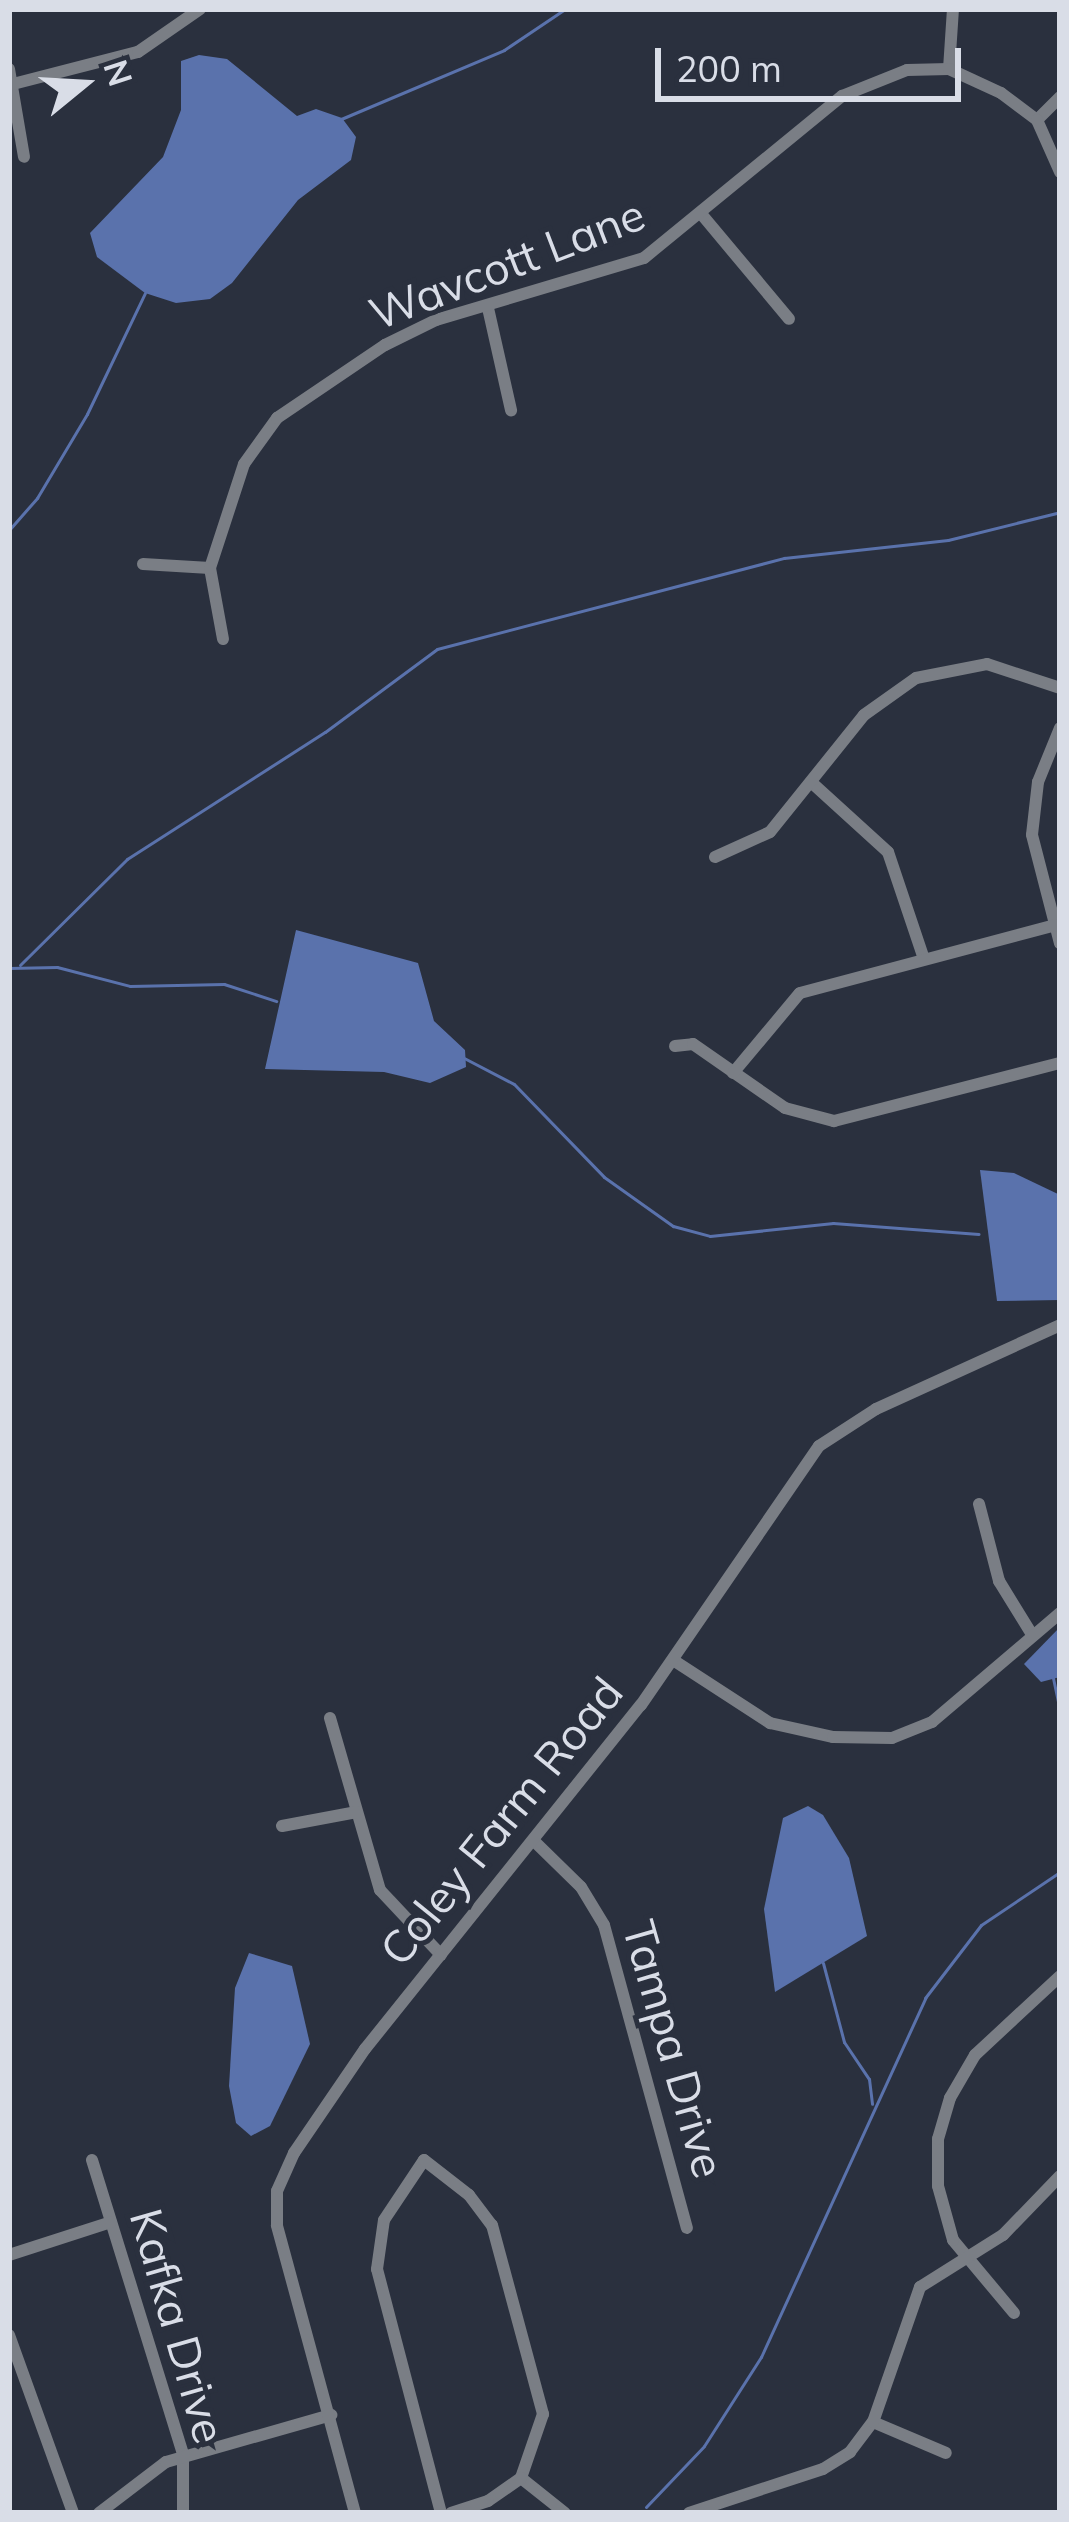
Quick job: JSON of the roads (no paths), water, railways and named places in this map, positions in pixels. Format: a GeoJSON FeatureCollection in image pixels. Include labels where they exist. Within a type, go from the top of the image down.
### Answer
{"type":"FeatureCollection","features":[{"type":"Feature","properties":{"kind":"street"},"geometry":{"type":"LineString","coordinates":[[24,157],[11,76],[138,52],[200,9]]}},
{"type":"Feature","properties":{"kind":"street"},"geometry":{"type":"LineString","coordinates":[[953,9],[949,69],[1036,120],[1060,172]]}},
{"type":"Feature","properties":{"kind":"street","name":"Wavcott Lane"},"geometry":{"type":"LineString","coordinates":[[223,639],[210,568],[224,504],[277,418],[385,345],[623,267],[703,216],[842,96],[907,70],[949,69]]}},
{"type":"Feature","properties":{"kind":"street"},"geometry":{"type":"LineString","coordinates":[[1036,120],[1060,97]]}},
{"type":"Feature","properties":{"kind":"street"},"geometry":{"type":"LineString","coordinates":[[703,216],[789,320]]}},
{"type":"Feature","properties":{"kind":"street"},"geometry":{"type":"LineString","coordinates":[[488,308],[511,410]]}},
{"type":"Feature","properties":{"kind":"street"},"geometry":{"type":"LineString","coordinates":[[143,564],[210,568]]}},
{"type":"Feature","properties":{"kind":"street"},"geometry":{"type":"LineString","coordinates":[[716,857],[770,832],[873,706],[934,671],[987,664],[1060,688]]}},
{"type":"Feature","properties":{"kind":"street"},"geometry":{"type":"LineString","coordinates":[[1060,728],[1038,782],[1032,835],[1060,943]]}},
{"type":"Feature","properties":{"kind":"street"},"geometry":{"type":"LineString","coordinates":[[812,782],[887,852],[924,959]]}},
{"type":"Feature","properties":{"kind":"street"},"geometry":{"type":"LineString","coordinates":[[733,1073],[800,994],[1055,925]]}},
{"type":"Feature","properties":{"kind":"street"},"geometry":{"type":"LineString","coordinates":[[675,1046],[693,1044],[785,1108],[834,1121],[1060,1063]]}},
{"type":"Feature","properties":{"kind":"street","name":"Coley Farm Road"},"geometry":{"type":"LineString","coordinates":[[355,2513],[280,2242],[277,2191],[335,2091],[674,1660],[830,1435],[1060,1325]]}},
{"type":"Feature","properties":{"kind":"street"},"geometry":{"type":"LineString","coordinates":[[980,1504],[999,1581],[1031,1633]]}},
{"type":"Feature","properties":{"kind":"street"},"geometry":{"type":"LineString","coordinates":[[674,1660],[770,1723],[885,1738],[932,1722],[1060,1613]]}},
{"type":"Feature","properties":{"kind":"street"},"geometry":{"type":"LineString","coordinates":[[330,1718],[386,1900],[441,1955]]}},
{"type":"Feature","properties":{"kind":"street"},"geometry":{"type":"LineString","coordinates":[[282,1826],[357,1812]]}},
{"type":"Feature","properties":{"kind":"street","name":"Tampa Drive"},"geometry":{"type":"LineString","coordinates":[[535,1842],[581,1887],[604,1924],[687,2228]]}},
{"type":"Feature","properties":{"kind":"street"},"geometry":{"type":"LineString","coordinates":[[1014,2313],[962,2256],[938,2186],[945,2110],[975,2055],[1060,1976]]}},
{"type":"Feature","properties":{"kind":"street","name":"Kafka Drive"},"geometry":{"type":"LineString","coordinates":[[92,2160],[183,2454],[183,2513]]}},
{"type":"Feature","properties":{"kind":"street"},"geometry":{"type":"LineString","coordinates":[[441,2513],[377,2270],[384,2220],[424,2160],[469,2195],[497,2240],[542,2405],[539,2442],[521,2478],[451,2513]]}},
{"type":"Feature","properties":{"kind":"street"},"geometry":{"type":"LineString","coordinates":[[689,2513],[832,2464],[873,2422],[914,2296],[962,2256],[1003,2235],[1060,2176]]}},
{"type":"Feature","properties":{"kind":"street"},"geometry":{"type":"LineString","coordinates":[[9,2254],[111,2222]]}},
{"type":"Feature","properties":{"kind":"street"},"geometry":{"type":"LineString","coordinates":[[9,2335],[73,2513]]}},
{"type":"Feature","properties":{"kind":"street"},"geometry":{"type":"LineString","coordinates":[[99,2513],[183,2454],[331,2415]]}},
{"type":"Feature","properties":{"kind":"street"},"geometry":{"type":"LineString","coordinates":[[873,2422],[946,2453]]}},
{"type":"Feature","properties":{"kind":"street"},"geometry":{"type":"LineString","coordinates":[[521,2478],[565,2513]]}},
{"type":"Feature","properties":{"kind":"water"},"geometry":{"type":"Polygon","coordinates":[[[199,55],[227,59],[297,116],[316,109],[342,118],[356,137],[351,160],[298,200],[232,283],[210,299],[176,303],[145,293],[97,257],[90,233],[163,157],[181,110],[181,61],[199,55]]]}},
{"type":"Feature","properties":{"kind":"water"},"geometry":{"type":"Polygon","coordinates":[[[296,930],[418,963],[434,1021],[465,1050],[466,1067],[430,1083],[384,1072],[265,1069],[296,930]]]}},
{"type":"Feature","properties":{"kind":"water"},"geometry":{"type":"Polygon","coordinates":[[[980,1170],[1014,1173],[1060,1195],[1060,1300],[997,1301],[980,1170]]]}},
{"type":"Feature","properties":{"kind":"water"},"geometry":{"type":"Polygon","coordinates":[[[1060,1627],[1060,1677],[1041,1682],[1024,1664],[1060,1627]]]}},
{"type":"Feature","properties":{"kind":"water"},"geometry":{"type":"Polygon","coordinates":[[[808,1806],[823,1815],[849,1858],[867,1936],[775,1992],[764,1909],[783,1818],[808,1806]]]}},
{"type":"Feature","properties":{"kind":"water"},"geometry":{"type":"Polygon","coordinates":[[[249,1953],[292,1966],[310,2044],[270,2126],[251,2136],[236,2123],[229,2086],[235,1988],[249,1953]]]}},
{"type":"Feature","properties":{"kind":"waterway"},"geometry":{"type":"LineString","coordinates":[[341,119],[504,50],[565,9]]}},
{"type":"Feature","properties":{"kind":"waterway"},"geometry":{"type":"LineString","coordinates":[[9,530],[37,498],[87,414],[145,293]]}},
{"type":"Feature","properties":{"kind":"waterway"},"geometry":{"type":"LineString","coordinates":[[20,965],[127,859],[325,732],[437,649],[784,558],[948,540],[1060,512]]}},
{"type":"Feature","properties":{"kind":"waterway"},"geometry":{"type":"LineString","coordinates":[[9,968],[57,967],[130,986],[224,984],[276,1001]]}},
{"type":"Feature","properties":{"kind":"waterway"},"geometry":{"type":"LineString","coordinates":[[464,1058],[514,1084],[604,1177],[673,1226],[710,1236],[833,1223],[979,1234]]}},
{"type":"Feature","properties":{"kind":"waterway"},"geometry":{"type":"LineString","coordinates":[[1053,1678],[1060,1712]]}},
{"type":"Feature","properties":{"kind":"waterway"},"geometry":{"type":"LineString","coordinates":[[646,2507],[704,2446],[761,2357],[925,1998],[981,1925],[1060,1872]]}},
{"type":"Feature","properties":{"kind":"waterway"},"geometry":{"type":"LineString","coordinates":[[823,1963],[844,2042],[869,2079],[872,2104]]}}]}
